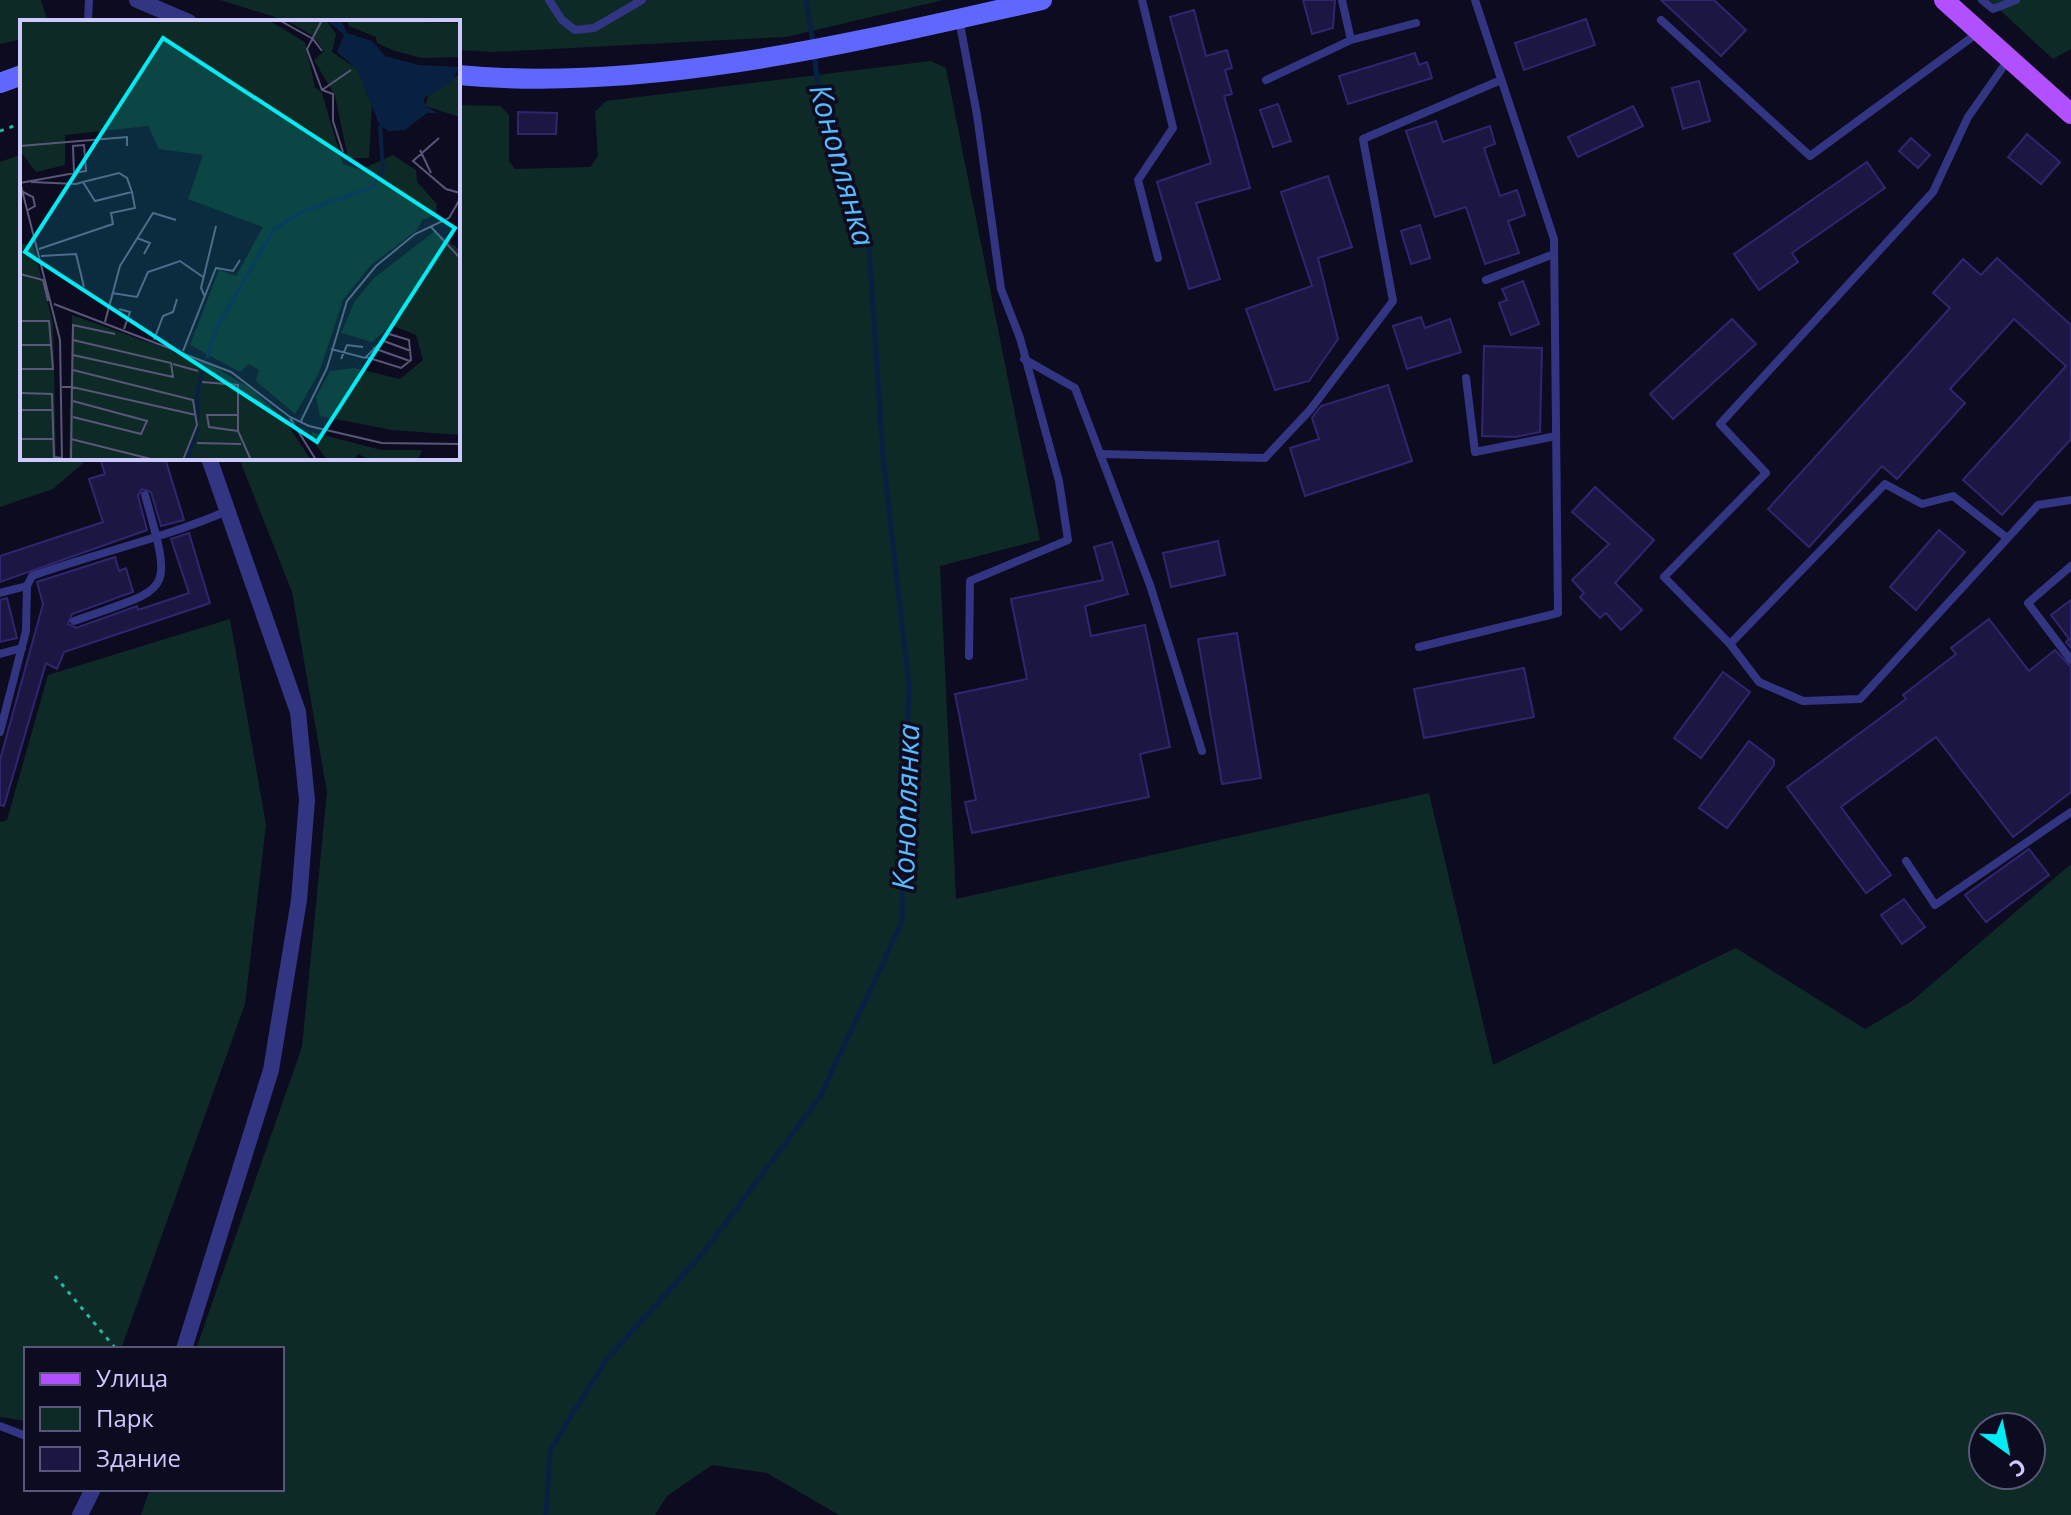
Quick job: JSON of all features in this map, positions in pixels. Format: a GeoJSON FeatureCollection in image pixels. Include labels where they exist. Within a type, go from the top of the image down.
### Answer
{"type":"FeatureCollection","features":[{"type":"Feature","properties":{"kind":"main road"},"geometry":{"type":"LineString","coordinates":[[460,75],[563,78],[654,71],[785,53],[1042,0]]}},
{"type":"Feature","properties":{"kind":"main road"},"geometry":{"type":"LineString","coordinates":[[1944,0],[2071,114]]}},
{"type":"Feature","properties":{"kind":"main road"},"geometry":{"type":"LineString","coordinates":[[0,83],[20,76]]}},
{"type":"Feature","properties":{"kind":"street"},"geometry":{"type":"LineString","coordinates":[[137,0],[184,20]]}},
{"type":"Feature","properties":{"kind":"street"},"geometry":{"type":"LineString","coordinates":[[185,1347],[271,1070],[299,900],[307,800],[298,712],[210,460]]}},
{"type":"Feature","properties":{"kind":"street"},"geometry":{"type":"LineString","coordinates":[[80,1515],[92,1491]]}},
{"type":"Feature","properties":{"kind":"lane"},"geometry":{"type":"LineString","coordinates":[[88,20],[89,0]]}},
{"type":"Feature","properties":{"kind":"lane"},"geometry":{"type":"LineString","coordinates":[[549,0],[562,20],[575,30],[594,28],[642,0]]}},
{"type":"Feature","properties":{"kind":"lane"},"geometry":{"type":"LineString","coordinates":[[1142,0],[1173,128],[1138,180],[1158,258]]}},
{"type":"Feature","properties":{"kind":"lane"},"geometry":{"type":"LineString","coordinates":[[1342,0],[1351,40]]}},
{"type":"Feature","properties":{"kind":"lane"},"geometry":{"type":"LineString","coordinates":[[1419,647],[1558,613],[1554,239],[1475,0]]}},
{"type":"Feature","properties":{"kind":"lane"},"geometry":{"type":"LineString","coordinates":[[1982,0],[1993,9],[2016,0]]}},
{"type":"Feature","properties":{"kind":"lane"},"geometry":{"type":"LineString","coordinates":[[959,19],[977,115],[1001,289],[1059,481],[1068,540],[970,581],[969,656]]}},
{"type":"Feature","properties":{"kind":"lane"},"geometry":{"type":"LineString","coordinates":[[1661,20],[1810,156],[1979,32]]}},
{"type":"Feature","properties":{"kind":"lane"},"geometry":{"type":"LineString","coordinates":[[1266,80],[1351,40],[1416,23]]}},
{"type":"Feature","properties":{"kind":"lane"},"geometry":{"type":"LineString","coordinates":[[2009,59],[1968,117],[1933,192],[1720,424],[1766,473],[1664,577],[1730,644],[1759,682],[1803,701],[1860,699],[2038,505],[2071,500]]}},
{"type":"Feature","properties":{"kind":"lane"},"geometry":{"type":"LineString","coordinates":[[1100,454],[1265,458],[1310,410],[1393,301],[1363,139],[1501,80]]}},
{"type":"Feature","properties":{"kind":"lane"},"geometry":{"type":"LineString","coordinates":[[1486,280],[1554,254]]}},
{"type":"Feature","properties":{"kind":"lane"},"geometry":{"type":"LineString","coordinates":[[1024,359],[1075,388],[1150,585],[1202,751]]}},
{"type":"Feature","properties":{"kind":"lane"},"geometry":{"type":"LineString","coordinates":[[1466,378],[1475,452],[1556,436]]}},
{"type":"Feature","properties":{"kind":"lane"},"geometry":{"type":"LineString","coordinates":[[1730,644],[1885,484],[1922,504],[1953,496],[2007,538]]}},
{"type":"Feature","properties":{"kind":"lane"},"geometry":{"type":"LineString","coordinates":[[74,621],[155,589],[163,578],[164,564],[145,495]]}},
{"type":"Feature","properties":{"kind":"lane"},"geometry":{"type":"LineString","coordinates":[[0,732],[26,631],[27,586],[32,576],[157,537],[227,511]]}},
{"type":"Feature","properties":{"kind":"lane"},"geometry":{"type":"LineString","coordinates":[[2071,566],[2028,603],[2071,660]]}},
{"type":"Feature","properties":{"kind":"lane"},"geometry":{"type":"LineString","coordinates":[[0,593],[27,586]]}},
{"type":"Feature","properties":{"kind":"lane"},"geometry":{"type":"LineString","coordinates":[[0,654],[22,648]]}},
{"type":"Feature","properties":{"kind":"lane"},"geometry":{"type":"LineString","coordinates":[[1906,861],[1935,905],[2071,812]]}},
{"type":"Feature","properties":{"kind":"lane"},"geometry":{"type":"LineString","coordinates":[[0,1426],[24,1435]]}},
{"type":"Feature","properties":{"kind":"path"},"geometry":{"type":"LineString","coordinates":[[0,131],[20,124]]}},
{"type":"Feature","properties":{"kind":"path"},"geometry":{"type":"LineString","coordinates":[[55,1276],[114,1347]]}},
{"type":"Feature","properties":{"kind":"green space"},"geometry":{"type":"Polygon","coordinates":[[[0,0],[41,0],[47,20],[20,20],[20,39],[0,44],[0,0]]]}},
{"type":"Feature","properties":{"kind":"green space"},"geometry":{"type":"Polygon","coordinates":[[[220,0],[943,0],[786,37],[492,52],[460,50],[460,20],[285,20],[220,0]]]}},
{"type":"Feature","properties":{"kind":"green space"},"geometry":{"type":"Polygon","coordinates":[[[1989,0],[2071,0],[2071,49],[2053,59],[1989,0]]]}},
{"type":"Feature","properties":{"kind":"green space"},"geometry":{"type":"Polygon","coordinates":[[[931,61],[946,68],[1040,540],[940,566],[956,899],[1429,793],[1493,1065],[1736,948],[1865,1029],[1912,1001],[2071,864],[2071,1515],[839,1515],[767,1473],[712,1465],[667,1496],[655,1515],[141,1515],[149,1491],[284,1491],[284,1347],[197,1347],[302,1047],[327,792],[292,592],[240,460],[460,460],[460,105],[500,106],[509,115],[509,161],[515,169],[590,167],[598,156],[595,112],[606,101],[931,61]]]}},
{"type":"Feature","properties":{"kind":"green space"},"geometry":{"type":"Polygon","coordinates":[[[20,155],[20,460],[87,460],[53,489],[0,507],[0,162],[20,155]]]}},
{"type":"Feature","properties":{"kind":"green space"},"geometry":{"type":"Polygon","coordinates":[[[230,619],[266,825],[245,1004],[122,1347],[24,1347],[24,1421],[0,1417],[0,822],[7,820],[48,675],[230,619]]]}},
{"type":"Feature","properties":{"kind":"building"},"geometry":{"type":"Polygon","coordinates":[[[1303,0],[1335,0],[1333,28],[1312,34],[1303,0]]]}},
{"type":"Feature","properties":{"kind":"building"},"geometry":{"type":"Polygon","coordinates":[[[1661,0],[1714,0],[1746,30],[1721,56],[1661,0]]]}},
{"type":"Feature","properties":{"kind":"building"},"geometry":{"type":"Polygon","coordinates":[[[1194,10],[1206,56],[1227,50],[1232,68],[1225,70],[1232,94],[1224,96],[1250,188],[1196,203],[1220,279],[1189,289],[1157,182],[1211,163],[1170,17],[1194,10]]]}},
{"type":"Feature","properties":{"kind":"building"},"geometry":{"type":"Polygon","coordinates":[[[1586,19],[1595,45],[1524,70],[1515,43],[1586,19]]]}},
{"type":"Feature","properties":{"kind":"building"},"geometry":{"type":"Polygon","coordinates":[[[1415,53],[1419,65],[1427,62],[1432,78],[1348,104],[1339,76],[1415,53]]]}},
{"type":"Feature","properties":{"kind":"building"},"geometry":{"type":"Polygon","coordinates":[[[1699,81],[1710,121],[1683,129],[1672,88],[1699,81]]]}},
{"type":"Feature","properties":{"kind":"building"},"geometry":{"type":"Polygon","coordinates":[[[1278,104],[1291,141],[1273,147],[1260,110],[1278,104]]]}},
{"type":"Feature","properties":{"kind":"building"},"geometry":{"type":"Polygon","coordinates":[[[1633,106],[1643,126],[1578,157],[1568,137],[1633,106]]]}},
{"type":"Feature","properties":{"kind":"building"},"geometry":{"type":"Polygon","coordinates":[[[518,112],[557,113],[556,134],[518,134],[518,112]]]}},
{"type":"Feature","properties":{"kind":"building"},"geometry":{"type":"Polygon","coordinates":[[[1436,121],[1443,142],[1490,126],[1495,144],[1484,148],[1500,196],[1517,190],[1525,215],[1508,221],[1519,253],[1485,264],[1466,207],[1435,217],[1406,131],[1436,121]]]}},
{"type":"Feature","properties":{"kind":"building"},"geometry":{"type":"Polygon","coordinates":[[[2027,134],[2060,162],[2041,184],[2008,157],[2027,134]]]}},
{"type":"Feature","properties":{"kind":"building"},"geometry":{"type":"Polygon","coordinates":[[[1911,138],[1930,155],[1918,168],[1899,151],[1911,138]]]}},
{"type":"Feature","properties":{"kind":"building"},"geometry":{"type":"Polygon","coordinates":[[[1867,162],[1885,188],[1792,253],[1798,262],[1759,290],[1734,254],[1867,162]]]}},
{"type":"Feature","properties":{"kind":"building"},"geometry":{"type":"Polygon","coordinates":[[[1328,176],[1352,247],[1318,258],[1338,339],[1309,381],[1275,390],[1246,309],[1312,286],[1281,192],[1328,176]]]}},
{"type":"Feature","properties":{"kind":"building"},"geometry":{"type":"Polygon","coordinates":[[[1420,225],[1430,258],[1411,264],[1401,231],[1420,225]]]}},
{"type":"Feature","properties":{"kind":"building"},"geometry":{"type":"Polygon","coordinates":[[[1997,258],[2071,325],[2071,439],[2002,515],[1963,480],[2066,366],[2014,319],[1950,389],[1965,403],[1897,479],[1882,466],[1809,547],[1768,509],[1950,308],[1933,293],[1963,259],[1981,275],[1997,258]]]}},
{"type":"Feature","properties":{"kind":"building"},"geometry":{"type":"Polygon","coordinates":[[[1523,281],[1539,324],[1511,335],[1499,303],[1507,300],[1502,289],[1523,281]]]}},
{"type":"Feature","properties":{"kind":"building"},"geometry":{"type":"Polygon","coordinates":[[[1421,317],[1425,328],[1450,319],[1461,352],[1407,369],[1393,326],[1421,317]]]}},
{"type":"Feature","properties":{"kind":"building"},"geometry":{"type":"Polygon","coordinates":[[[1732,319],[1756,344],[1673,419],[1650,394],[1732,319]]]}},
{"type":"Feature","properties":{"kind":"building"},"geometry":{"type":"Polygon","coordinates":[[[1484,346],[1542,348],[1540,432],[1515,437],[1482,436],[1484,346]]]}},
{"type":"Feature","properties":{"kind":"building"},"geometry":{"type":"Polygon","coordinates":[[[1388,385],[1412,461],[1305,496],[1290,448],[1319,439],[1312,418],[1321,406],[1388,385]]]}},
{"type":"Feature","properties":{"kind":"building"},"geometry":{"type":"Polygon","coordinates":[[[101,460],[166,460],[184,520],[161,526],[151,492],[142,489],[138,496],[147,530],[0,582],[0,556],[103,522],[89,479],[105,474],[101,460]]]}},
{"type":"Feature","properties":{"kind":"building"},"geometry":{"type":"Polygon","coordinates":[[[1595,487],[1654,540],[1615,583],[1642,610],[1621,630],[1606,613],[1600,618],[1580,597],[1584,593],[1572,580],[1609,544],[1572,512],[1595,487]]]}},
{"type":"Feature","properties":{"kind":"building"},"geometry":{"type":"Polygon","coordinates":[[[1939,530],[1965,552],[1916,610],[1890,587],[1939,530]]]}},
{"type":"Feature","properties":{"kind":"building"},"geometry":{"type":"Polygon","coordinates":[[[189,533],[210,603],[64,652],[57,669],[46,663],[4,806],[0,805],[0,760],[43,604],[37,582],[115,557],[119,571],[126,568],[133,592],[72,614],[68,624],[76,628],[137,606],[138,610],[189,593],[171,539],[189,533]]]}},
{"type":"Feature","properties":{"kind":"building"},"geometry":{"type":"Polygon","coordinates":[[[1218,541],[1225,575],[1171,587],[1163,553],[1218,541]]]}},
{"type":"Feature","properties":{"kind":"building"},"geometry":{"type":"Polygon","coordinates":[[[1112,542],[1128,594],[1085,606],[1091,636],[1145,625],[1170,747],[1140,754],[1149,797],[972,833],[965,802],[976,800],[955,694],[1027,679],[1011,599],[1103,580],[1094,547],[1112,542]]]}},
{"type":"Feature","properties":{"kind":"building"},"geometry":{"type":"Polygon","coordinates":[[[7,598],[17,638],[0,642],[0,600],[7,598]]]}},
{"type":"Feature","properties":{"kind":"building"},"geometry":{"type":"Polygon","coordinates":[[[2071,600],[2071,648],[2066,642],[2069,639],[2051,615],[2071,600]]]}},
{"type":"Feature","properties":{"kind":"building"},"geometry":{"type":"Polygon","coordinates":[[[1989,619],[2029,671],[2055,650],[2071,667],[2071,792],[2013,837],[1936,737],[1841,807],[1891,875],[1866,893],[1787,787],[1906,699],[1903,695],[1956,654],[1951,648],[1989,619]]]}},
{"type":"Feature","properties":{"kind":"building"},"geometry":{"type":"Polygon","coordinates":[[[1237,633],[1261,778],[1222,784],[1198,639],[1237,633]]]}},
{"type":"Feature","properties":{"kind":"building"},"geometry":{"type":"Polygon","coordinates":[[[1524,668],[1534,717],[1424,738],[1414,689],[1524,668]]]}},
{"type":"Feature","properties":{"kind":"building"},"geometry":{"type":"Polygon","coordinates":[[[1723,672],[1750,692],[1701,758],[1674,738],[1723,672]]]}},
{"type":"Feature","properties":{"kind":"building"},"geometry":{"type":"Polygon","coordinates":[[[1749,741],[1774,760],[1774,765],[1727,828],[1699,808],[1749,741]]]}},
{"type":"Feature","properties":{"kind":"building"},"geometry":{"type":"Polygon","coordinates":[[[2029,849],[2049,875],[1986,922],[1965,895],[2029,849]]]}},
{"type":"Feature","properties":{"kind":"building"},"geometry":{"type":"Polygon","coordinates":[[[1904,899],[1925,927],[1902,944],[1881,915],[1904,899]]]}},
{"type":"Feature","properties":{"kind":"waterway","name":"Коноплянка"},"geometry":{"type":"LineString","coordinates":[[806,0],[813,43]]}},
{"type":"Feature","properties":{"kind":"waterway","name":"Коноплянка"},"geometry":{"type":"LineString","coordinates":[[546,1515],[550,1451],[571,1416],[607,1359],[703,1253],[820,1097],[902,922],[909,685],[883,457],[868,232],[818,85],[814,53]]}}]}
